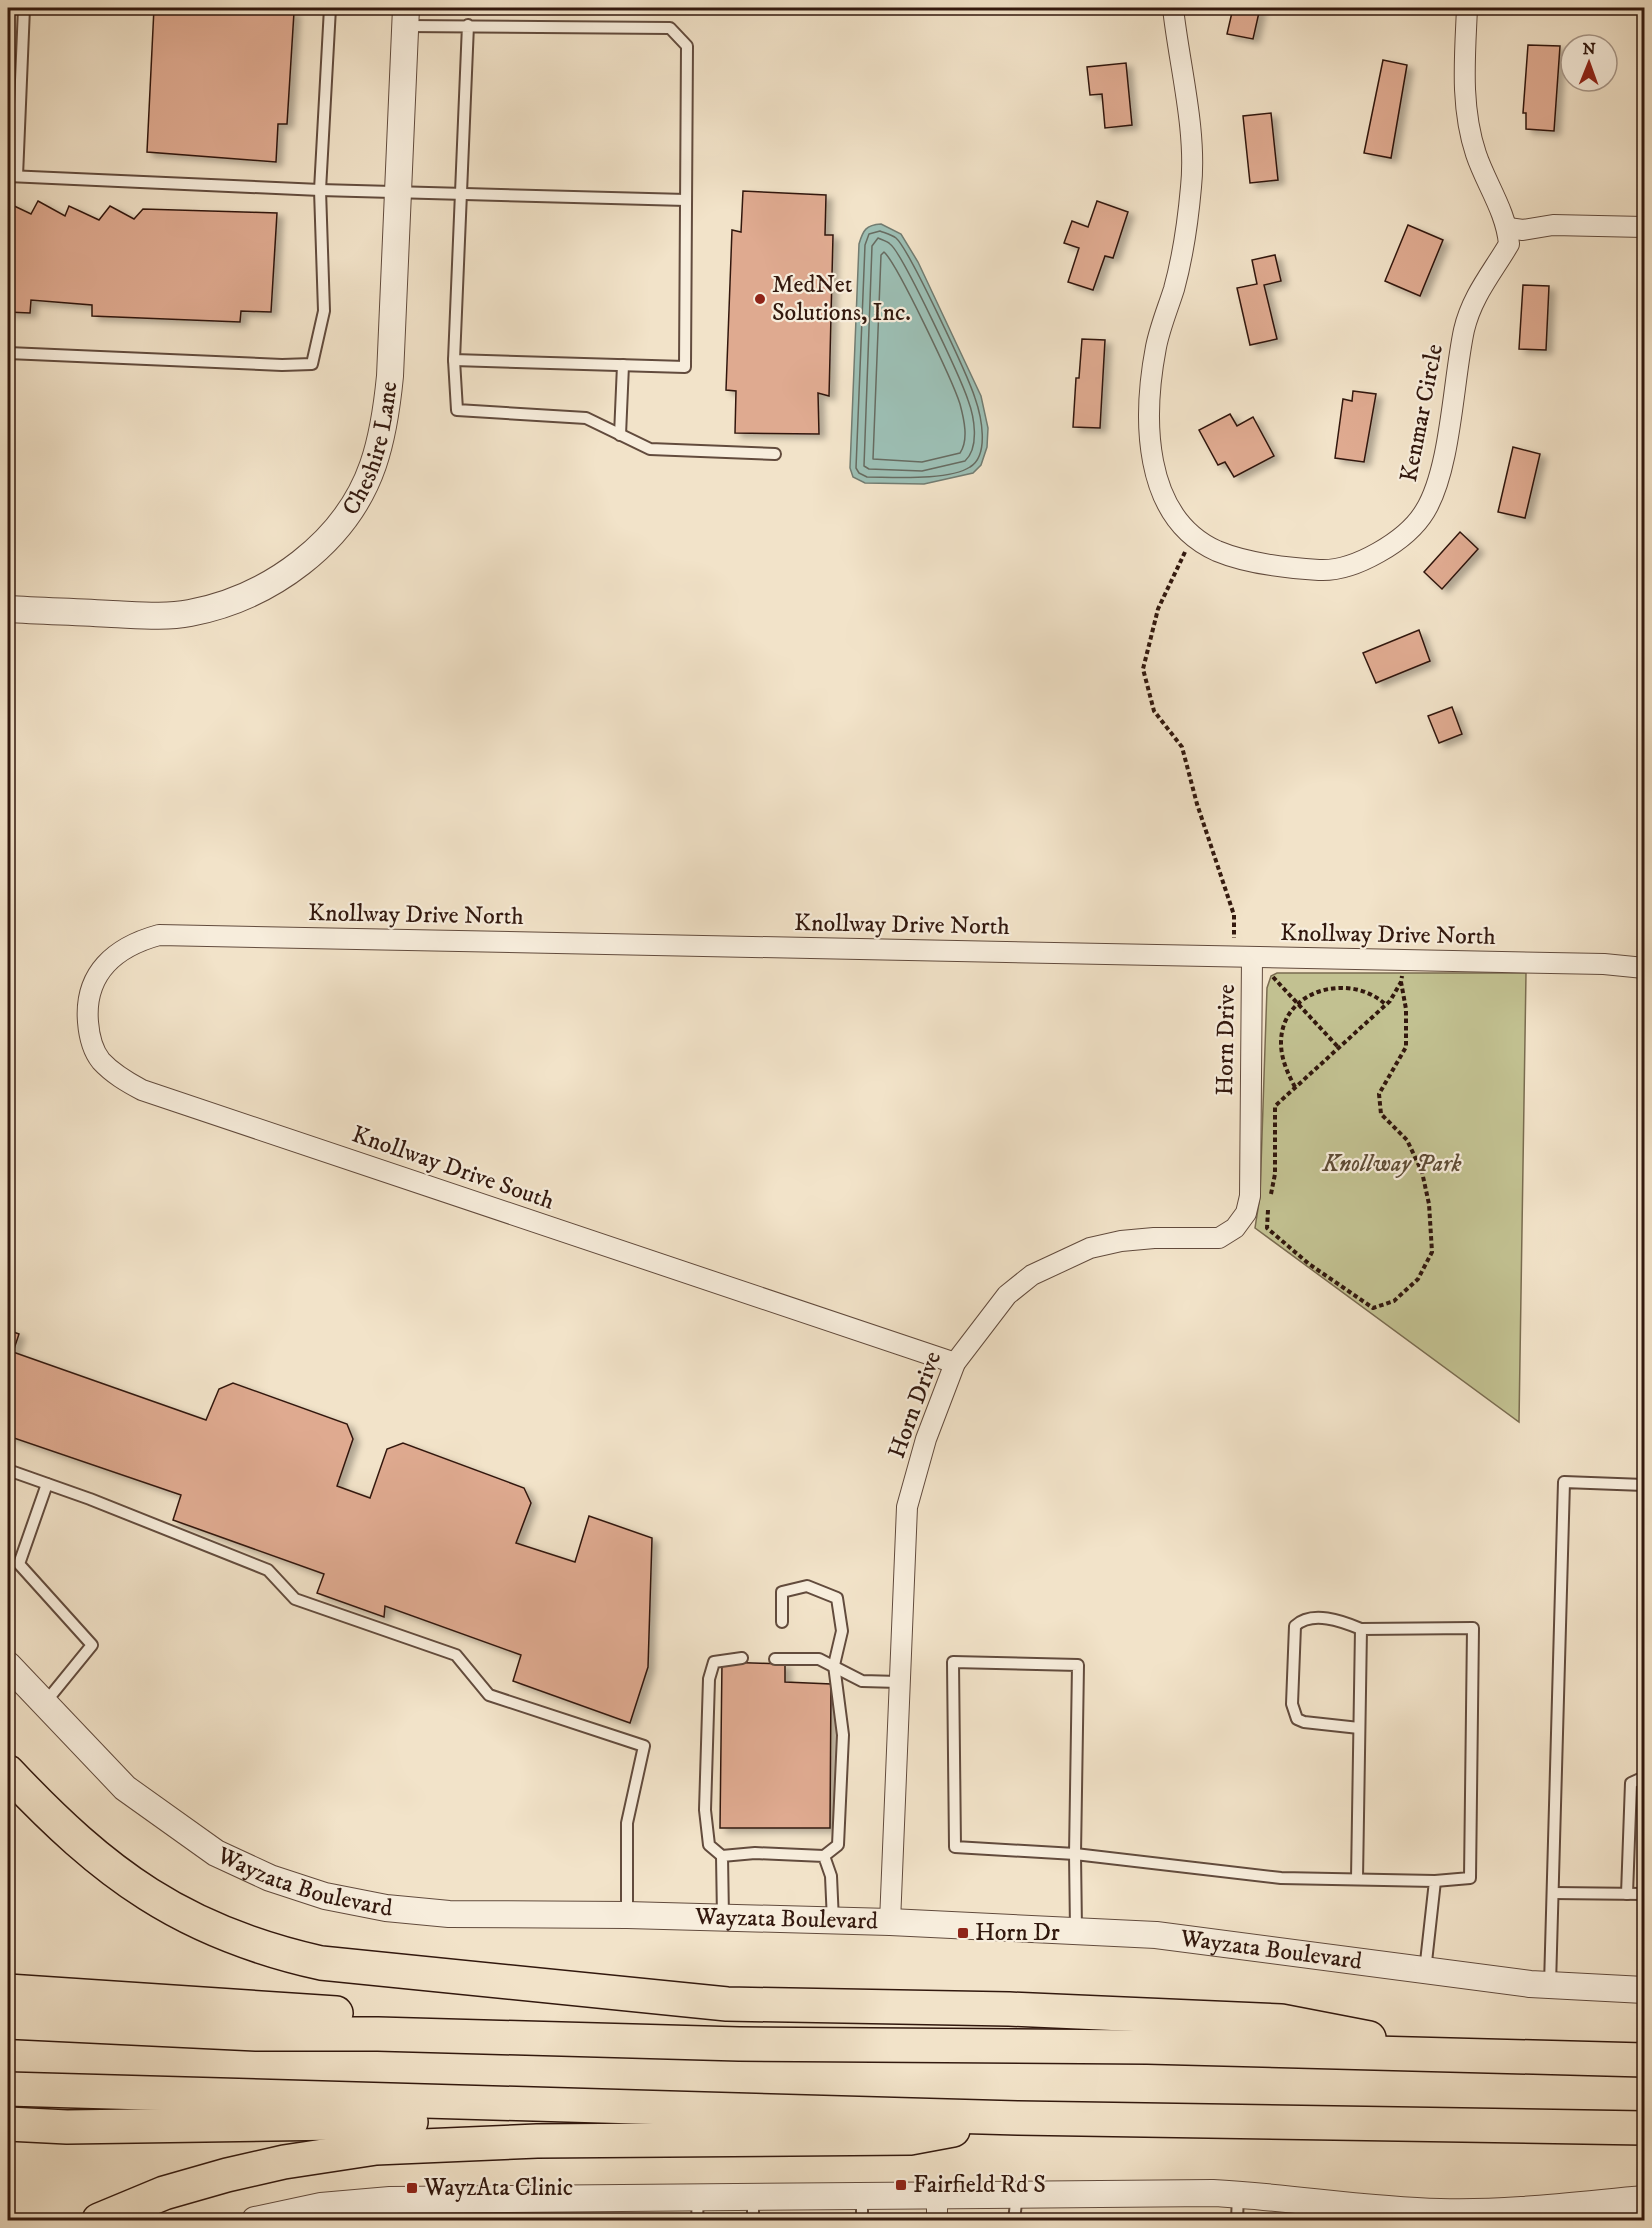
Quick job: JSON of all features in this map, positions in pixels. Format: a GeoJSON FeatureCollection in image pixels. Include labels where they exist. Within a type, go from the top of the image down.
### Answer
{"type":"FeatureCollection","features":[{"type":"Feature","properties":{"kind":"highway"},"geometry":{"type":"LineString","coordinates":[[8,1772],[84,1848],[111,1870],[177,1912],[256,1947],[321,1964],[727,2004],[1009,2009],[1281,2021],[1468,2057]]}},
{"type":"Feature","properties":{"kind":"highway"},"geometry":{"type":"LineString","coordinates":[[8,1991],[309,2012],[530,2023],[739,2044]]}},
{"type":"Feature","properties":{"kind":"highway"},"geometry":{"type":"LineString","coordinates":[[8,2022],[256,2034],[378,2034],[739,2044],[1147,2047],[1644,2060]]}},
{"type":"Feature","properties":{"kind":"highway"},"geometry":{"type":"LineString","coordinates":[[8,2089],[1018,2118],[1644,2128]]}},
{"type":"Feature","properties":{"kind":"highway"},"geometry":{"type":"LineString","coordinates":[[8,2124],[67,2127],[308,2125],[751,2110]]}},
{"type":"Feature","properties":{"kind":"highway"},"geometry":{"type":"LineString","coordinates":[[99,2220],[164,2193],[227,2175],[284,2162],[376,2148],[537,2141],[910,2138],[1018,2118]]}},
{"type":"Feature","properties":{"kind":"street","name":"Kenmar Circle"},"geometry":{"type":"LineString","coordinates":[[1173,8],[1189,130],[1192,183],[1186,235],[1174,287],[1156,345],[1148,414],[1150,447],[1156,473],[1167,502],[1193,535],[1216,550],[1250,560],[1288,568],[1324,570],[1353,566],[1383,550],[1406,531],[1424,513],[1435,490],[1465,330],[1483,282],[1509,244],[1508,228]]}},
{"type":"Feature","properties":{"kind":"street"},"geometry":{"type":"LineString","coordinates":[[1467,8],[1464,91],[1469,122],[1475,153],[1508,228],[1523,230],[1553,225],[1644,227]]}},
{"type":"Feature","properties":{"kind":"street","name":"Cheshire Lane"},"geometry":{"type":"LineString","coordinates":[[8,609],[143,615],[189,613],[230,602],[265,586],[301,563],[331,536],[355,503],[373,467],[385,423],[406,17]]}},
{"type":"Feature","properties":{"kind":"street","name":"Knollway Drive North"},"geometry":{"type":"LineString","coordinates":[[159,935],[1604,964],[1644,968]]}},
{"type":"Feature","properties":{"kind":"street","name":"Knollway Drive South"},"geometry":{"type":"LineString","coordinates":[[159,935],[134,942],[106,963],[92,983],[86,1006],[88,1034],[99,1059],[115,1075],[142,1090],[955,1363]]}},
{"type":"Feature","properties":{"kind":"street","name":"Horn Drive"},"geometry":{"type":"LineString","coordinates":[[890,1922],[907,1507],[926,1439],[955,1363],[1007,1295],[1032,1275],[1090,1248],[1121,1241],[1154,1238],[1219,1238],[1234,1228],[1246,1213],[1250,1196],[1243,958]]}},
{"type":"Feature","properties":{"kind":"street","name":"Wayzata Boulevard"},"geometry":{"type":"LineString","coordinates":[[8,1665],[125,1788],[216,1853],[270,1878],[325,1896],[386,1908],[448,1914],[627,1915],[890,1922],[1156,1935],[1425,1971],[1550,1985],[1644,1990]]}},
{"type":"Feature","properties":{"kind":"street"},"geometry":{"type":"LineString","coordinates":[[255,2220],[321,2206],[392,2210],[753,2209],[862,2195],[1238,2194],[1418,2211],[1511,2215],[1644,2199]]}},
{"type":"Feature","properties":{"kind":"street"},"geometry":{"type":"LineString","coordinates":[[937,2195],[937,2220]]}},
{"type":"Feature","properties":{"kind":"lane"},"geometry":{"type":"LineString","coordinates":[[24,8],[12,176],[320,190],[686,200]]}},
{"type":"Feature","properties":{"kind":"lane"},"geometry":{"type":"LineString","coordinates":[[8,353],[282,365],[312,363],[324,311],[320,190],[330,8]]}},
{"type":"Feature","properties":{"kind":"lane"},"geometry":{"type":"LineString","coordinates":[[406,17],[468,25],[670,28],[687,46],[685,368],[454,360]]}},
{"type":"Feature","properties":{"kind":"lane"},"geometry":{"type":"LineString","coordinates":[[468,25],[454,360],[457,410],[586,418],[650,449],[775,454]]}},
{"type":"Feature","properties":{"kind":"lane"},"geometry":{"type":"LineString","coordinates":[[620,435],[623,365]]}},
{"type":"Feature","properties":{"kind":"lane"},"geometry":{"type":"LineString","coordinates":[[8,1470],[268,1570],[296,1599],[456,1655],[489,1695],[644,1746],[627,1823],[627,1915]]}},
{"type":"Feature","properties":{"kind":"lane"},"geometry":{"type":"LineString","coordinates":[[1550,1985],[1564,1482],[1644,1485]]}},
{"type":"Feature","properties":{"kind":"lane"},"geometry":{"type":"LineString","coordinates":[[44,1704],[92,1645],[19,1564],[47,1484]]}},
{"type":"Feature","properties":{"kind":"lane"},"geometry":{"type":"LineString","coordinates":[[742,1658],[714,1662],[709,1679],[705,1810],[709,1845],[722,1856],[755,1853],[825,1856],[838,1845],[840,1814],[843,1735],[834,1665],[842,1631],[837,1598],[807,1586],[782,1592],[782,1622]]}},
{"type":"Feature","properties":{"kind":"lane"},"geometry":{"type":"LineString","coordinates":[[1076,1930],[1075,1854],[1078,1665],[953,1662],[955,1847],[1075,1854],[1281,1878],[1435,1881],[1470,1878],[1473,1628],[1361,1629],[1342,1621],[1310,1618],[1295,1626],[1293,1712],[1304,1722],[1359,1728]]}},
{"type":"Feature","properties":{"kind":"lane"},"geometry":{"type":"LineString","coordinates":[[1357,1879],[1361,1629]]}},
{"type":"Feature","properties":{"kind":"lane"},"geometry":{"type":"LineString","coordinates":[[776,1659],[819,1659],[862,1681],[899,1682]]}},
{"type":"Feature","properties":{"kind":"lane"},"geometry":{"type":"LineString","coordinates":[[1627,1894],[1631,1784],[1644,1777]]}},
{"type":"Feature","properties":{"kind":"lane"},"geometry":{"type":"LineString","coordinates":[[722,1856],[723,1918]]}},
{"type":"Feature","properties":{"kind":"lane"},"geometry":{"type":"LineString","coordinates":[[825,1856],[831,1876],[833,1921]]}},
{"type":"Feature","properties":{"kind":"lane"},"geometry":{"type":"LineString","coordinates":[[1425,1971],[1435,1881]]}},
{"type":"Feature","properties":{"kind":"lane"},"geometry":{"type":"LineString","coordinates":[[1553,1893],[1644,1894]]}},
{"type":"Feature","properties":{"kind":"lane"},"geometry":{"type":"LineString","coordinates":[[1014,2220],[1017,2194]]}},
{"type":"Feature","properties":{"kind":"lane"},"geometry":{"type":"LineString","coordinates":[[1237,2220],[1238,2194]]}},
{"type":"Feature","properties":{"kind":"lane"},"geometry":{"type":"LineString","coordinates":[[862,2195],[862,2220]]}},
{"type":"Feature","properties":{"kind":"path"},"geometry":{"type":"LineString","coordinates":[[1193,535],[1158,609],[1143,669],[1154,711],[1182,747],[1197,804],[1234,915],[1243,958],[1298,1003],[1338,1047]]}},
{"type":"Feature","properties":{"kind":"path"},"geometry":{"type":"LineString","coordinates":[[1401,982],[1385,1004],[1275,1106],[1275,1174],[1267,1228],[1309,1264],[1373,1308],[1394,1301],[1418,1278],[1432,1252],[1429,1204],[1422,1172],[1407,1140],[1381,1114],[1379,1094],[1406,1047],[1406,1009],[1401,982],[1402,961]]}},
{"type":"Feature","properties":{"kind":"path"},"geometry":{"type":"LineString","coordinates":[[1295,1087],[1282,1058],[1281,1042],[1284,1026],[1298,1003],[1323,989],[1342,987],[1374,994],[1385,1004]]}},
{"type":"Feature","properties":{"kind":"green space","name":"Knollway Park"},"geometry":{"type":"Polygon","coordinates":[[[1277,973],[1526,973],[1519,1422],[1255,1228],[1260,1196],[1267,988],[1271,976],[1277,973]]]}},
{"type":"Feature","properties":{"kind":"water"},"geometry":{"type":"Polygon","coordinates":[[[881,224],[901,234],[918,262],[981,396],[988,428],[987,447],[981,465],[973,473],[924,484],[865,483],[853,477],[850,468],[859,244],[866,229],[881,224]]]}},
{"type":"Feature","properties":{"kind":"building"},"geometry":{"type":"Polygon","coordinates":[[[154,8],[287,8],[287,12],[294,12],[287,124],[278,124],[276,162],[147,152],[154,8]]]}},
{"type":"Feature","properties":{"kind":"building"},"geometry":{"type":"Polygon","coordinates":[[[1233,8],[1260,8],[1253,39],[1227,34],[1233,8]]]}},
{"type":"Feature","properties":{"kind":"building"},"geometry":{"type":"Polygon","coordinates":[[[1528,45],[1559,46],[1554,131],[1526,129],[1526,113],[1523,113],[1528,45]]]}},
{"type":"Feature","properties":{"kind":"building"},"geometry":{"type":"Polygon","coordinates":[[[1383,60],[1407,65],[1391,158],[1364,153],[1383,60]]]}},
{"type":"Feature","properties":{"kind":"building"},"geometry":{"type":"Polygon","coordinates":[[[1126,63],[1132,125],[1105,128],[1102,94],[1090,95],[1087,67],[1126,63]]]}},
{"type":"Feature","properties":{"kind":"building"},"geometry":{"type":"Polygon","coordinates":[[[1271,113],[1278,180],[1250,183],[1243,116],[1271,113]]]}},
{"type":"Feature","properties":{"kind":"building"},"geometry":{"type":"Polygon","coordinates":[[[743,191],[826,195],[825,235],[833,235],[829,396],[818,393],[819,434],[735,433],[736,391],[726,390],[732,230],[741,232],[743,191]]]}},
{"type":"Feature","properties":{"kind":"building"},"geometry":{"type":"Polygon","coordinates":[[[38,201],[65,216],[69,206],[99,220],[110,206],[134,219],[143,209],[277,213],[271,312],[241,311],[240,322],[92,316],[92,305],[31,300],[30,313],[8,312],[8,203],[31,214],[38,201]]]}},
{"type":"Feature","properties":{"kind":"building"},"geometry":{"type":"Polygon","coordinates":[[[1097,201],[1128,212],[1113,258],[1105,256],[1093,290],[1068,282],[1079,248],[1064,243],[1072,221],[1088,227],[1097,201]]]}},
{"type":"Feature","properties":{"kind":"building"},"geometry":{"type":"Polygon","coordinates":[[[1408,225],[1443,240],[1420,296],[1385,281],[1408,225]]]}},
{"type":"Feature","properties":{"kind":"building"},"geometry":{"type":"Polygon","coordinates":[[[1275,255],[1281,281],[1264,285],[1277,339],[1250,345],[1237,288],[1257,284],[1252,260],[1275,255]]]}},
{"type":"Feature","properties":{"kind":"building"},"geometry":{"type":"Polygon","coordinates":[[[1523,285],[1549,286],[1546,350],[1519,349],[1523,285]]]}},
{"type":"Feature","properties":{"kind":"building"},"geometry":{"type":"Polygon","coordinates":[[[1082,339],[1105,340],[1100,428],[1073,427],[1076,378],[1079,378],[1082,339]]]}},
{"type":"Feature","properties":{"kind":"building"},"geometry":{"type":"Polygon","coordinates":[[[1353,391],[1376,394],[1364,462],[1335,458],[1343,399],[1352,401],[1353,391]]]}},
{"type":"Feature","properties":{"kind":"building"},"geometry":{"type":"Polygon","coordinates":[[[1230,414],[1237,426],[1253,417],[1274,456],[1234,477],[1225,462],[1218,465],[1199,430],[1230,414]]]}},
{"type":"Feature","properties":{"kind":"building"},"geometry":{"type":"Polygon","coordinates":[[[1513,447],[1540,454],[1525,518],[1498,512],[1513,447]]]}},
{"type":"Feature","properties":{"kind":"building"},"geometry":{"type":"Polygon","coordinates":[[[1460,532],[1478,549],[1442,589],[1424,572],[1460,532]]]}},
{"type":"Feature","properties":{"kind":"building"},"geometry":{"type":"Polygon","coordinates":[[[1419,630],[1430,661],[1376,683],[1363,653],[1419,630]]]}},
{"type":"Feature","properties":{"kind":"building"},"geometry":{"type":"Polygon","coordinates":[[[1452,707],[1462,734],[1439,743],[1428,716],[1452,707]]]}},
{"type":"Feature","properties":{"kind":"building"},"geometry":{"type":"Polygon","coordinates":[[[8,1330],[19,1334],[13,1352],[206,1420],[219,1389],[233,1383],[347,1424],[353,1439],[337,1486],[370,1498],[387,1449],[403,1443],[524,1488],[531,1503],[516,1543],[575,1562],[589,1516],[652,1538],[648,1667],[630,1723],[513,1681],[521,1655],[385,1606],[384,1617],[317,1593],[324,1574],[173,1520],[181,1495],[8,1436],[8,1330]]]}},
{"type":"Feature","properties":{"kind":"building"},"geometry":{"type":"Polygon","coordinates":[[[722,1662],[785,1664],[785,1682],[831,1684],[830,1828],[720,1828],[722,1662]]]}},
{"type":"Feature","properties":{"kind":"place","name":"MedNet Solutions, Inc."},"geometry":{"type":"Point","coordinates":[760,299]}},
{"type":"Feature","properties":{"kind":"place","name":"Horn Dr"},"geometry":{"type":"Point","coordinates":[963,1933]}},
{"type":"Feature","properties":{"kind":"place","name":"Fairfield Rd S"},"geometry":{"type":"Point","coordinates":[901,2185]}},
{"type":"Feature","properties":{"kind":"place","name":"WayzAta Clinic"},"geometry":{"type":"Point","coordinates":[412,2188]}}]}
